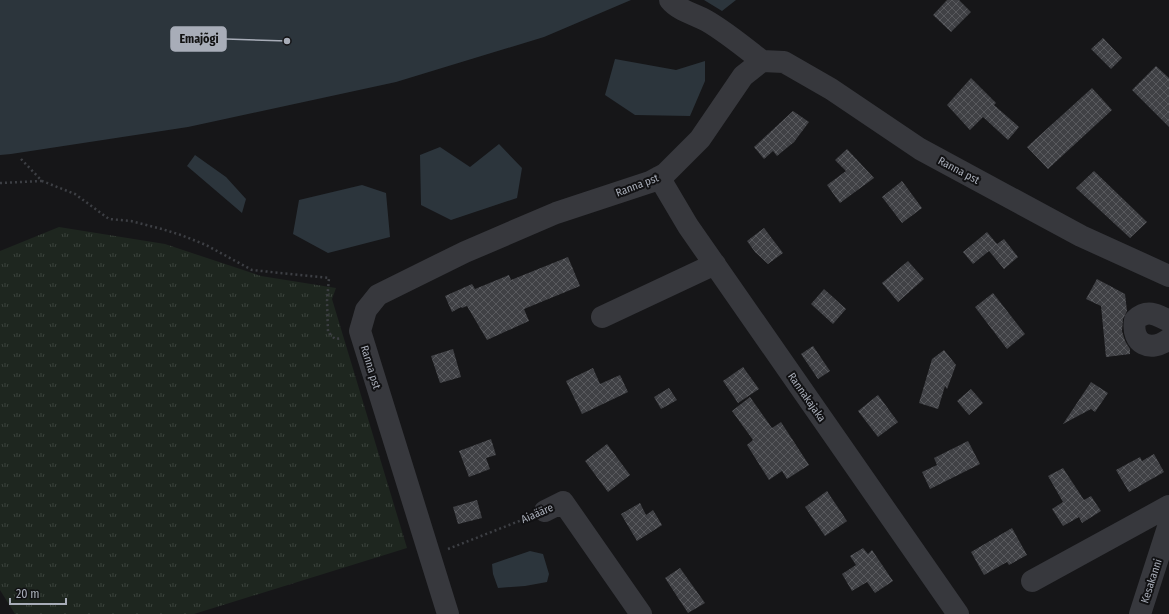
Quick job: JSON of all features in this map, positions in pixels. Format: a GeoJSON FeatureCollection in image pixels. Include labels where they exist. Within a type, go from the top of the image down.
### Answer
{"type":"FeatureCollection","features":[{"type":"Feature","properties":{"kind":"street"},"geometry":{"type":"LineString","coordinates":[[670,0],[675,6],[706,21],[762,61]]}},
{"type":"Feature","properties":{"kind":"street","name":"Ranna pst"},"geometry":{"type":"LineString","coordinates":[[448,614],[429,557],[360,331],[366,310],[378,295],[465,252],[556,213],[650,182],[659,177],[673,166],[700,139],[743,76],[762,61],[784,62],[831,89],[920,149],[1081,236],[1169,276]]}},
{"type":"Feature","properties":{"kind":"street","name":"Rannakajaka"},"geometry":{"type":"LineString","coordinates":[[659,177],[688,226],[958,614]]}},
{"type":"Feature","properties":{"kind":"street"},"geometry":{"type":"LineString","coordinates":[[602,317],[715,264]]}},
{"type":"Feature","properties":{"kind":"street"},"geometry":{"type":"LineString","coordinates":[[1169,321],[1160,316],[1141,314],[1134,320],[1133,329],[1138,339],[1145,345],[1155,346],[1169,339]]}},
{"type":"Feature","properties":{"kind":"street","name":"Aiaääre"},"geometry":{"type":"LineString","coordinates":[[545,511],[564,502],[641,614]]}},
{"type":"Feature","properties":{"kind":"street"},"geometry":{"type":"LineString","coordinates":[[1032,581],[1169,506]]}},
{"type":"Feature","properties":{"kind":"street","name":"Kesakanni"},"geometry":{"type":"LineString","coordinates":[[1140,614],[1169,524]]}},
{"type":"Feature","properties":{"kind":"path"},"geometry":{"type":"LineString","coordinates":[[20,159],[42,181],[75,194],[109,219],[131,221],[175,233],[206,245],[252,270],[329,278],[328,332],[335,339],[343,337]]}},
{"type":"Feature","properties":{"kind":"path"},"geometry":{"type":"LineString","coordinates":[[0,183],[42,181]]}},
{"type":"Feature","properties":{"kind":"path","name":"Aiaääre"},"geometry":{"type":"LineString","coordinates":[[429,557],[545,511]]}},
{"type":"Feature","properties":{"kind":"green space"},"geometry":{"type":"Polygon","coordinates":[[[59,227],[165,244],[261,276],[336,288],[332,299],[407,548],[194,614],[15,614],[0,590],[0,251],[59,227]]]}},
{"type":"Feature","properties":{"kind":"shaded area"},"geometry":{"type":"Polygon","coordinates":[[[0,0],[631,0],[544,37],[396,82],[188,127],[0,155],[0,0]]]}},
{"type":"Feature","properties":{"kind":"shaded area"},"geometry":{"type":"Polygon","coordinates":[[[704,0],[736,0],[722,11],[704,0]]]}},
{"type":"Feature","properties":{"kind":"shaded area"},"geometry":{"type":"Polygon","coordinates":[[[615,59],[676,70],[705,61],[705,81],[690,116],[635,115],[605,95],[615,59]]]}},
{"type":"Feature","properties":{"kind":"shaded area"},"geometry":{"type":"Polygon","coordinates":[[[499,144],[522,168],[517,198],[451,220],[421,205],[420,155],[440,147],[470,167],[499,144]]]}},
{"type":"Feature","properties":{"kind":"shaded area"},"geometry":{"type":"Polygon","coordinates":[[[195,155],[226,177],[246,199],[242,213],[187,166],[195,155]]]}},
{"type":"Feature","properties":{"kind":"shaded area"},"geometry":{"type":"Polygon","coordinates":[[[362,185],[386,193],[390,237],[328,253],[293,234],[299,200],[362,185]]]}},
{"type":"Feature","properties":{"kind":"shaded area"},"geometry":{"type":"Polygon","coordinates":[[[530,551],[543,554],[549,574],[547,582],[525,586],[498,588],[493,574],[492,564],[530,551]]]}},
{"type":"Feature","properties":{"kind":"building"},"geometry":{"type":"Polygon","coordinates":[[[947,0],[959,0],[971,12],[951,32],[933,15],[947,0]]]}},
{"type":"Feature","properties":{"kind":"building"},"geometry":{"type":"Polygon","coordinates":[[[1103,38],[1122,58],[1111,69],[1091,49],[1103,38]]]}},
{"type":"Feature","properties":{"kind":"building"},"geometry":{"type":"Polygon","coordinates":[[[1156,66],[1169,78],[1169,127],[1132,90],[1156,66]]]}},
{"type":"Feature","properties":{"kind":"building"},"geometry":{"type":"Polygon","coordinates":[[[971,78],[996,103],[994,105],[1019,127],[1008,140],[983,117],[970,130],[947,105],[971,78]]]}},
{"type":"Feature","properties":{"kind":"building"},"geometry":{"type":"Polygon","coordinates":[[[1092,88],[1112,110],[1048,169],[1027,147],[1092,88]]]}},
{"type":"Feature","properties":{"kind":"building"},"geometry":{"type":"Polygon","coordinates":[[[793,111],[809,122],[794,142],[777,156],[773,151],[764,159],[754,147],[793,111]]]}},
{"type":"Feature","properties":{"kind":"building"},"geometry":{"type":"Polygon","coordinates":[[[847,149],[874,178],[840,203],[827,185],[846,171],[835,160],[847,149]]]}},
{"type":"Feature","properties":{"kind":"building"},"geometry":{"type":"Polygon","coordinates":[[[1094,171],[1147,222],[1130,238],[1076,188],[1094,171]]]}},
{"type":"Feature","properties":{"kind":"building"},"geometry":{"type":"Polygon","coordinates":[[[902,181],[922,208],[902,223],[882,197],[902,181]]]}},
{"type":"Feature","properties":{"kind":"building"},"geometry":{"type":"Polygon","coordinates":[[[764,228],[783,253],[768,264],[755,252],[747,241],[764,228]]]}},
{"type":"Feature","properties":{"kind":"building"},"geometry":{"type":"Polygon","coordinates":[[[987,232],[997,244],[1004,239],[1018,257],[1004,269],[989,251],[973,264],[963,252],[987,232]]]}},
{"type":"Feature","properties":{"kind":"building"},"geometry":{"type":"Polygon","coordinates":[[[568,257],[580,286],[524,309],[529,321],[487,340],[467,306],[461,307],[452,312],[445,296],[472,284],[475,289],[509,275],[511,280],[568,257]]]}},
{"type":"Feature","properties":{"kind":"building"},"geometry":{"type":"Polygon","coordinates":[[[908,261],[924,279],[898,302],[882,283],[908,261]]]}},
{"type":"Feature","properties":{"kind":"building"},"geometry":{"type":"Polygon","coordinates":[[[1097,279],[1125,294],[1127,311],[1123,319],[1122,331],[1125,341],[1130,349],[1130,354],[1106,357],[1101,306],[1086,299],[1097,279]]]}},
{"type":"Feature","properties":{"kind":"building"},"geometry":{"type":"Polygon","coordinates":[[[824,289],[846,309],[833,324],[811,304],[824,289]]]}},
{"type":"Feature","properties":{"kind":"building"},"geometry":{"type":"Polygon","coordinates":[[[993,293],[1025,334],[1007,349],[975,307],[993,293]]]}},
{"type":"Feature","properties":{"kind":"building"},"geometry":{"type":"Polygon","coordinates":[[[813,346],[830,371],[818,379],[801,354],[813,346]]]}},
{"type":"Feature","properties":{"kind":"building"},"geometry":{"type":"Polygon","coordinates":[[[453,349],[461,377],[440,383],[431,356],[453,349]]]}},
{"type":"Feature","properties":{"kind":"building"},"geometry":{"type":"Polygon","coordinates":[[[944,350],[956,365],[947,389],[945,386],[938,409],[919,403],[932,359],[944,350]]]}},
{"type":"Feature","properties":{"kind":"building"},"geometry":{"type":"Polygon","coordinates":[[[743,367],[759,389],[738,403],[723,381],[743,367]]]}},
{"type":"Feature","properties":{"kind":"building"},"geometry":{"type":"Polygon","coordinates":[[[593,368],[600,384],[620,375],[628,392],[582,414],[566,381],[593,368]]]}},
{"type":"Feature","properties":{"kind":"building"},"geometry":{"type":"Polygon","coordinates":[[[1091,382],[1108,393],[1095,412],[1091,409],[1063,424],[1091,382]]]}},
{"type":"Feature","properties":{"kind":"building"},"geometry":{"type":"Polygon","coordinates":[[[669,388],[677,400],[661,409],[654,397],[669,388]]]}},
{"type":"Feature","properties":{"kind":"building"},"geometry":{"type":"Polygon","coordinates":[[[971,389],[983,403],[969,415],[957,401],[971,389]]]}},
{"type":"Feature","properties":{"kind":"building"},"geometry":{"type":"Polygon","coordinates":[[[878,395],[898,422],[878,437],[858,411],[878,395]]]}},
{"type":"Feature","properties":{"kind":"building"},"geometry":{"type":"Polygon","coordinates":[[[750,397],[772,428],[781,422],[809,465],[787,479],[782,471],[769,480],[747,445],[753,440],[732,411],[750,397]]]}},
{"type":"Feature","properties":{"kind":"building"},"geometry":{"type":"Polygon","coordinates":[[[491,439],[496,455],[486,458],[490,469],[469,477],[459,451],[491,439]]]}},
{"type":"Feature","properties":{"kind":"building"},"geometry":{"type":"Polygon","coordinates":[[[968,441],[980,464],[930,489],[922,472],[937,465],[934,458],[968,441]]]}},
{"type":"Feature","properties":{"kind":"building"},"geometry":{"type":"Polygon","coordinates":[[[607,444],[630,475],[608,492],[585,461],[607,444]]]}},
{"type":"Feature","properties":{"kind":"building"},"geometry":{"type":"Polygon","coordinates":[[[1154,454],[1164,472],[1129,492],[1116,470],[1140,457],[1142,461],[1154,454]]]}},
{"type":"Feature","properties":{"kind":"building"},"geometry":{"type":"Polygon","coordinates":[[[1063,468],[1084,500],[1091,496],[1101,511],[1082,523],[1079,517],[1063,526],[1052,509],[1063,502],[1048,476],[1063,468]]]}},
{"type":"Feature","properties":{"kind":"building"},"geometry":{"type":"Polygon","coordinates":[[[827,491],[847,521],[825,536],[805,507],[827,491]]]}},
{"type":"Feature","properties":{"kind":"building"},"geometry":{"type":"Polygon","coordinates":[[[477,500],[482,518],[458,524],[453,507],[477,500]]]}},
{"type":"Feature","properties":{"kind":"building"},"geometry":{"type":"Polygon","coordinates":[[[640,503],[646,515],[653,510],[662,525],[637,541],[621,514],[640,503]]]}},
{"type":"Feature","properties":{"kind":"building"},"geometry":{"type":"Polygon","coordinates":[[[1012,528],[1027,555],[1009,565],[1007,562],[984,575],[971,552],[1012,528]]]}},
{"type":"Feature","properties":{"kind":"building"},"geometry":{"type":"Polygon","coordinates":[[[863,548],[868,554],[872,550],[893,581],[875,593],[867,582],[852,591],[842,574],[856,565],[850,556],[863,548]]]}},
{"type":"Feature","properties":{"kind":"building"},"geometry":{"type":"Polygon","coordinates":[[[680,568],[705,603],[688,613],[665,578],[680,568]]]}},
{"type":"Feature","properties":{"kind":"place","name":"Emajõgi"},"geometry":{"type":"Point","coordinates":[287,41]}}]}
